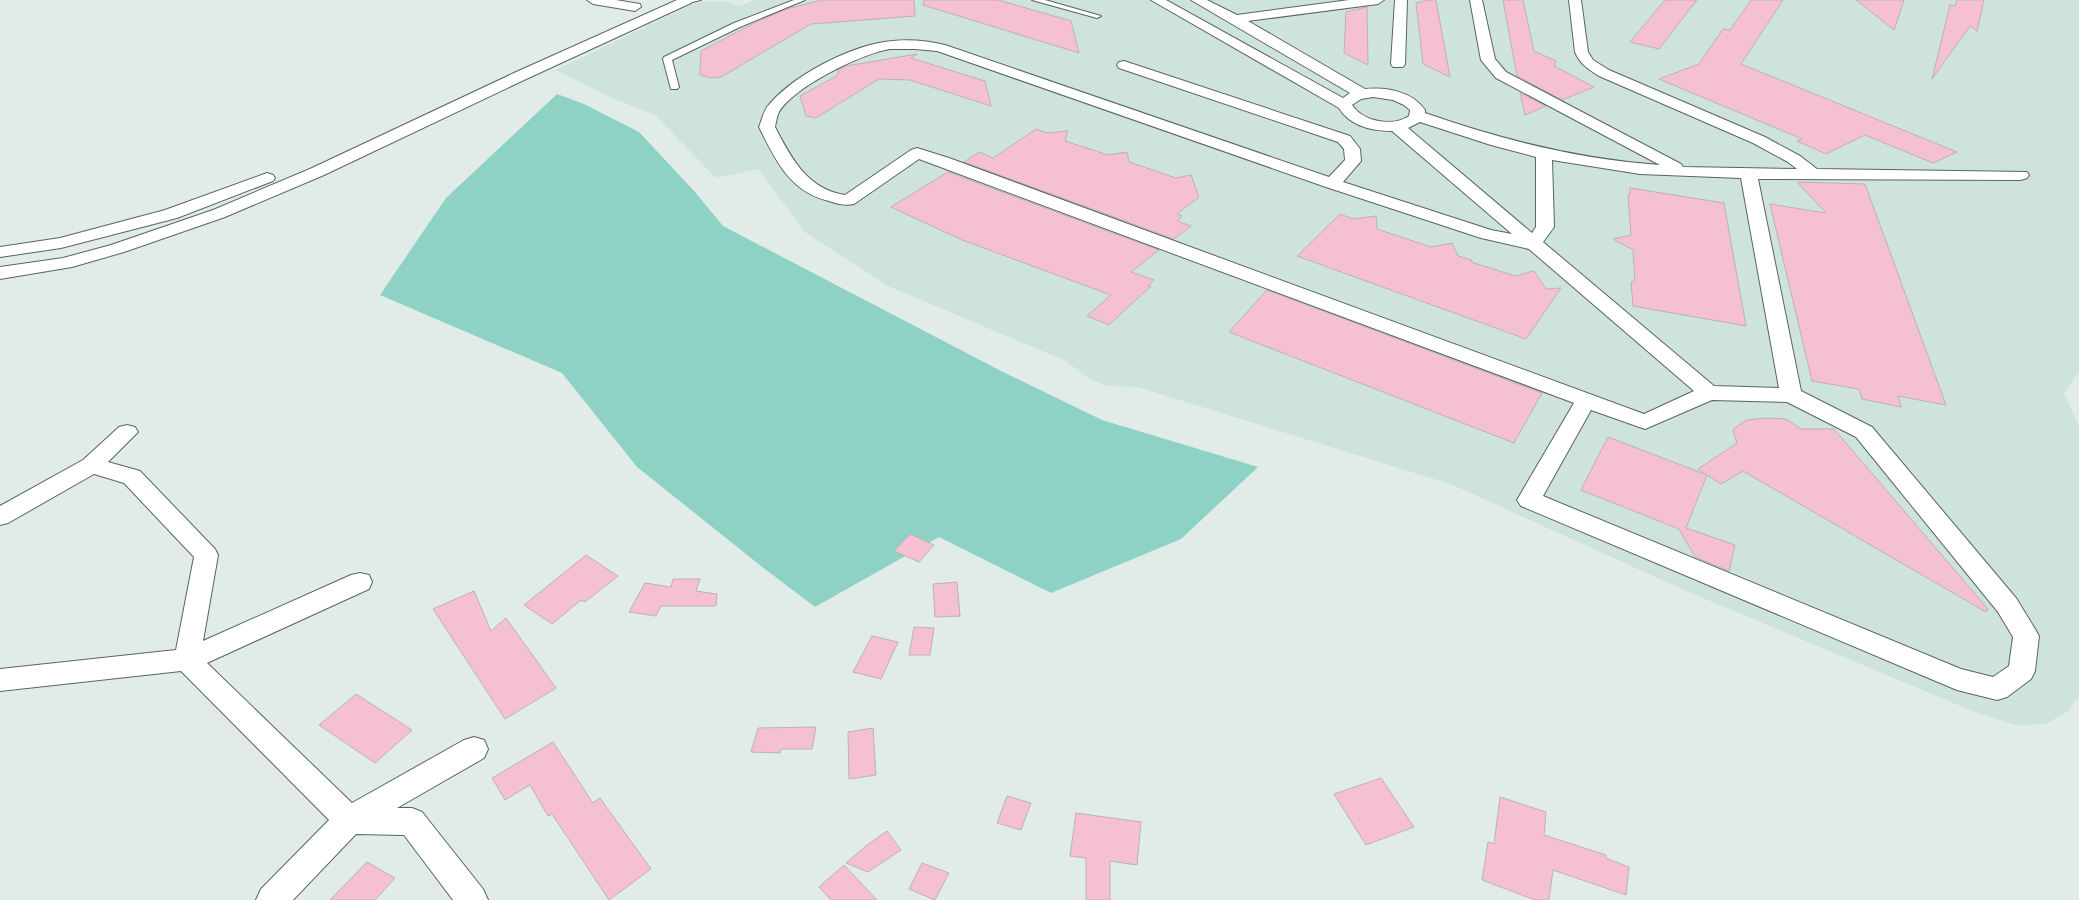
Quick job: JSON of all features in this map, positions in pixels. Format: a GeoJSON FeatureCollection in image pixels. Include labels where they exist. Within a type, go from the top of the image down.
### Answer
{"type":"FeatureCollection","features":[{"type":"Feature","properties":{"kind":"street"},"geometry":{"type":"LineString","coordinates":[[593,0],[635,7]]}},
{"type":"Feature","properties":{"kind":"street"},"geometry":{"type":"LineString","coordinates":[[0,252],[61,243],[171,214],[304,164],[635,7],[653,0]]}},
{"type":"Feature","properties":{"kind":"street"},"geometry":{"type":"LineString","coordinates":[[1157,0],[1345,105]]}},
{"type":"Feature","properties":{"kind":"street"},"geometry":{"type":"LineString","coordinates":[[1197,0],[1235,19],[1362,94]]}},
{"type":"Feature","properties":{"kind":"street"},"geometry":{"type":"LineString","coordinates":[[1277,0],[1302,10]]}},
{"type":"Feature","properties":{"kind":"street"},"geometry":{"type":"LineString","coordinates":[[1235,19],[1378,0]]}},
{"type":"Feature","properties":{"kind":"street"},"geometry":{"type":"LineString","coordinates":[[1398,64],[1401,0]]}},
{"type":"Feature","properties":{"kind":"street"},"geometry":{"type":"LineString","coordinates":[[1476,0],[1488,60],[1501,75],[1684,172]]}},
{"type":"Feature","properties":{"kind":"street"},"geometry":{"type":"LineString","coordinates":[[1575,0],[1578,9],[1581,51],[1585,59],[1592,65],[1604,73],[1759,140],[1794,159],[1813,174]]}},
{"type":"Feature","properties":{"kind":"street"},"geometry":{"type":"LineString","coordinates":[[0,273],[65,263],[149,238],[233,207],[361,153],[464,102],[683,2]]}},
{"type":"Feature","properties":{"kind":"street"},"geometry":{"type":"LineString","coordinates":[[1532,244],[1487,234],[1332,184],[948,51],[923,44],[892,45],[872,48],[840,62],[788,93],[772,111],[767,127],[777,148],[803,184],[828,197],[848,200],[917,153],[943,161],[1586,400],[1645,422],[1709,393],[1791,395],[1864,432],[2007,605],[2026,636],[2022,671],[1997,689],[1957,679],[1529,500],[1586,400]]}},
{"type":"Feature","properties":{"kind":"street"},"geometry":{"type":"LineString","coordinates":[[1124,65],[1344,138],[1352,148],[1353,161],[1332,184]]}},
{"type":"Feature","properties":{"kind":"street"},"geometry":{"type":"LineString","coordinates":[[1362,94],[1385,94],[1407,100],[1418,110],[1418,116],[1415,121],[1396,126],[1384,126],[1360,121],[1346,111],[1345,105],[1347,100],[1362,94]]}},
{"type":"Feature","properties":{"kind":"street"},"geometry":{"type":"LineString","coordinates":[[1418,116],[1470,134],[1544,154],[1613,165],[1684,172],[1749,175],[2021,175]]}},
{"type":"Feature","properties":{"kind":"street"},"geometry":{"type":"LineString","coordinates":[[1396,126],[1532,244],[1709,393]]}},
{"type":"Feature","properties":{"kind":"street"},"geometry":{"type":"LineString","coordinates":[[1532,244],[1545,227],[1544,154]]}},
{"type":"Feature","properties":{"kind":"street"},"geometry":{"type":"LineString","coordinates":[[1749,175],[1791,395]]}},
{"type":"Feature","properties":{"kind":"street"},"geometry":{"type":"LineString","coordinates":[[0,517],[91,465],[127,432]]}},
{"type":"Feature","properties":{"kind":"street"},"geometry":{"type":"LineString","coordinates":[[91,465],[132,477],[206,555],[187,660]]}},
{"type":"Feature","properties":{"kind":"street"},"geometry":{"type":"LineString","coordinates":[[0,680],[187,660],[360,582]]}},
{"type":"Feature","properties":{"kind":"street"},"geometry":{"type":"LineString","coordinates":[[187,660],[348,820],[412,822],[472,900]]}},
{"type":"Feature","properties":{"kind":"street"},"geometry":{"type":"LineString","coordinates":[[272,900],[348,820],[474,749]]}},
{"type":"Feature","properties":{"kind":"lane"},"geometry":{"type":"LineString","coordinates":[[683,2],[697,0]]}},
{"type":"Feature","properties":{"kind":"lane"},"geometry":{"type":"LineString","coordinates":[[674,87],[667,59],[737,25],[801,0]]}},
{"type":"Feature","properties":{"kind":"lane"},"geometry":{"type":"LineString","coordinates":[[1036,0],[1097,16]]}},
{"type":"Feature","properties":{"kind":"shaded area"},"geometry":{"type":"Polygon","coordinates":[[[754,0],[2079,0],[2079,372],[2064,394],[2079,426],[2079,697],[2068,711],[2046,724],[2015,725],[1975,712],[1684,590],[1453,485],[1138,387],[1107,386],[1088,378],[1066,361],[888,286],[806,233],[758,169],[716,178],[655,115],[609,97],[556,70],[695,3],[723,1],[740,6],[754,0]]]}},
{"type":"Feature","properties":{"kind":"green space"},"geometry":{"type":"Polygon","coordinates":[[[557,94],[584,104],[639,132],[695,192],[723,226],[1003,372],[1102,420],[1258,467],[1181,539],[1051,593],[939,537],[815,607],[637,467],[562,373],[380,295],[446,198],[557,94]]]}},
{"type":"Feature","properties":{"kind":"building"},"geometry":{"type":"Polygon","coordinates":[[[822,0],[914,0],[915,16],[811,24],[721,77],[711,78],[700,75],[701,51],[758,21],[786,9],[822,0]]]}},
{"type":"Feature","properties":{"kind":"building"},"geometry":{"type":"Polygon","coordinates":[[[924,0],[998,0],[1071,21],[1079,53],[923,5],[924,0]]]}},
{"type":"Feature","properties":{"kind":"building"},"geometry":{"type":"Polygon","coordinates":[[[1427,0],[1436,0],[1450,77],[1423,64],[1416,3],[1427,0]]]}},
{"type":"Feature","properties":{"kind":"building"},"geometry":{"type":"Polygon","coordinates":[[[1503,0],[1523,0],[1534,51],[1556,61],[1554,66],[1594,87],[1562,100],[1517,76],[1503,0]]]}},
{"type":"Feature","properties":{"kind":"building"},"geometry":{"type":"Polygon","coordinates":[[[1665,0],[1697,0],[1659,49],[1630,42],[1665,0]]]}},
{"type":"Feature","properties":{"kind":"building"},"geometry":{"type":"Polygon","coordinates":[[[1751,0],[1783,0],[1741,64],[1957,152],[1933,163],[1865,135],[1826,154],[1797,141],[1802,139],[1659,79],[1699,64],[1723,29],[1730,30],[1751,0]]]}},
{"type":"Feature","properties":{"kind":"building"},"geometry":{"type":"Polygon","coordinates":[[[1856,0],[1904,0],[1894,30],[1856,0]]]}},
{"type":"Feature","properties":{"kind":"building"},"geometry":{"type":"Polygon","coordinates":[[[1957,0],[1984,0],[1977,31],[1970,26],[1932,79],[1950,5],[1955,6],[1957,0]]]}},
{"type":"Feature","properties":{"kind":"building"},"geometry":{"type":"Polygon","coordinates":[[[1367,7],[1368,65],[1344,53],[1346,12],[1367,7]]]}},
{"type":"Feature","properties":{"kind":"building"},"geometry":{"type":"Polygon","coordinates":[[[917,54],[911,58],[985,81],[991,106],[910,80],[879,79],[816,118],[806,116],[800,96],[838,75],[838,70],[846,66],[917,54]]]}},
{"type":"Feature","properties":{"kind":"building"},"geometry":{"type":"Polygon","coordinates":[[[1520,93],[1546,106],[1525,115],[1520,93]]]}},
{"type":"Feature","properties":{"kind":"building"},"geometry":{"type":"Polygon","coordinates":[[[1036,129],[1047,133],[1068,131],[1065,141],[1108,155],[1127,152],[1129,162],[1176,178],[1191,175],[1199,197],[1177,214],[1182,216],[1177,221],[1191,226],[1174,239],[964,162],[979,152],[993,158],[1036,129]]]}},
{"type":"Feature","properties":{"kind":"building"},"geometry":{"type":"Polygon","coordinates":[[[948,172],[1159,250],[1131,272],[1154,280],[1148,286],[1151,286],[1109,325],[1087,316],[1111,295],[962,240],[891,207],[948,172]]]}},
{"type":"Feature","properties":{"kind":"building"},"geometry":{"type":"Polygon","coordinates":[[[1797,182],[1865,184],[1946,405],[1898,396],[1901,407],[1862,399],[1859,389],[1812,381],[1770,204],[1826,213],[1797,182]]]}},
{"type":"Feature","properties":{"kind":"building"},"geometry":{"type":"Polygon","coordinates":[[[1630,188],[1724,203],[1746,326],[1633,306],[1631,282],[1635,281],[1633,250],[1613,239],[1631,235],[1628,195],[1630,194],[1630,188]]]}},
{"type":"Feature","properties":{"kind":"building"},"geometry":{"type":"Polygon","coordinates":[[[1340,214],[1353,219],[1376,216],[1377,229],[1431,247],[1452,243],[1458,256],[1472,260],[1471,262],[1515,276],[1534,271],[1546,289],[1561,288],[1526,339],[1297,256],[1340,214]]]}},
{"type":"Feature","properties":{"kind":"building"},"geometry":{"type":"Polygon","coordinates":[[[1267,290],[1542,393],[1514,443],[1229,332],[1267,290]]]}},
{"type":"Feature","properties":{"kind":"building"},"geometry":{"type":"Polygon","coordinates":[[[1765,418],[1786,419],[1801,429],[1834,429],[1988,609],[1986,612],[1743,471],[1721,484],[1698,469],[1737,443],[1733,430],[1740,424],[1747,420],[1765,418]]]}},
{"type":"Feature","properties":{"kind":"building"},"geometry":{"type":"Polygon","coordinates":[[[1608,437],[1707,475],[1686,528],[1735,545],[1729,571],[1695,557],[1679,529],[1581,490],[1608,437]]]}},
{"type":"Feature","properties":{"kind":"building"},"geometry":{"type":"Polygon","coordinates":[[[910,534],[934,545],[919,562],[894,551],[910,534]]]}},
{"type":"Feature","properties":{"kind":"building"},"geometry":{"type":"Polygon","coordinates":[[[586,555],[618,576],[585,602],[581,600],[552,624],[524,605],[586,555]]]}},
{"type":"Feature","properties":{"kind":"building"},"geometry":{"type":"Polygon","coordinates":[[[673,579],[700,579],[696,591],[717,594],[716,606],[661,606],[656,616],[629,612],[645,583],[671,587],[673,579]]]}},
{"type":"Feature","properties":{"kind":"building"},"geometry":{"type":"Polygon","coordinates":[[[957,582],[960,616],[935,617],[933,584],[957,582]]]}},
{"type":"Feature","properties":{"kind":"building"},"geometry":{"type":"Polygon","coordinates":[[[474,591],[491,631],[506,618],[556,688],[505,719],[433,609],[474,591]]]}},
{"type":"Feature","properties":{"kind":"building"},"geometry":{"type":"Polygon","coordinates":[[[914,627],[934,628],[930,655],[909,655],[914,627]]]}},
{"type":"Feature","properties":{"kind":"building"},"geometry":{"type":"Polygon","coordinates":[[[872,636],[898,642],[881,679],[853,672],[872,636]]]}},
{"type":"Feature","properties":{"kind":"building"},"geometry":{"type":"Polygon","coordinates":[[[356,694],[412,730],[375,763],[319,725],[356,694]]]}},
{"type":"Feature","properties":{"kind":"building"},"geometry":{"type":"Polygon","coordinates":[[[816,727],[812,749],[781,749],[780,753],[751,752],[758,728],[816,727]]]}},
{"type":"Feature","properties":{"kind":"building"},"geometry":{"type":"Polygon","coordinates":[[[873,728],[876,775],[849,779],[848,732],[873,728]]]}},
{"type":"Feature","properties":{"kind":"building"},"geometry":{"type":"Polygon","coordinates":[[[553,742],[593,803],[600,798],[651,869],[609,900],[552,814],[548,816],[530,785],[505,800],[492,778],[553,742]]]}},
{"type":"Feature","properties":{"kind":"building"},"geometry":{"type":"Polygon","coordinates":[[[1381,778],[1414,827],[1366,845],[1334,794],[1381,778]]]}},
{"type":"Feature","properties":{"kind":"building"},"geometry":{"type":"Polygon","coordinates":[[[1007,796],[1031,803],[1021,830],[997,823],[1007,796]]]}},
{"type":"Feature","properties":{"kind":"building"},"geometry":{"type":"Polygon","coordinates":[[[1500,797],[1546,812],[1544,835],[1606,855],[1606,858],[1629,867],[1626,895],[1553,870],[1549,900],[1535,900],[1482,880],[1488,842],[1494,844],[1500,797]]]}},
{"type":"Feature","properties":{"kind":"building"},"geometry":{"type":"Polygon","coordinates":[[[1076,813],[1141,822],[1137,865],[1110,861],[1110,900],[1086,900],[1086,858],[1070,856],[1076,813]]]}},
{"type":"Feature","properties":{"kind":"building"},"geometry":{"type":"Polygon","coordinates":[[[887,831],[901,850],[868,872],[846,863],[867,845],[887,831]]]}},
{"type":"Feature","properties":{"kind":"building"},"geometry":{"type":"Polygon","coordinates":[[[367,862],[395,878],[375,900],[330,900],[367,862]]]}},
{"type":"Feature","properties":{"kind":"building"},"geometry":{"type":"Polygon","coordinates":[[[922,863],[949,873],[935,900],[909,889],[922,863]]]}},
{"type":"Feature","properties":{"kind":"building"},"geometry":{"type":"Polygon","coordinates":[[[844,865],[877,900],[831,900],[819,887],[844,865]]]}}]}
